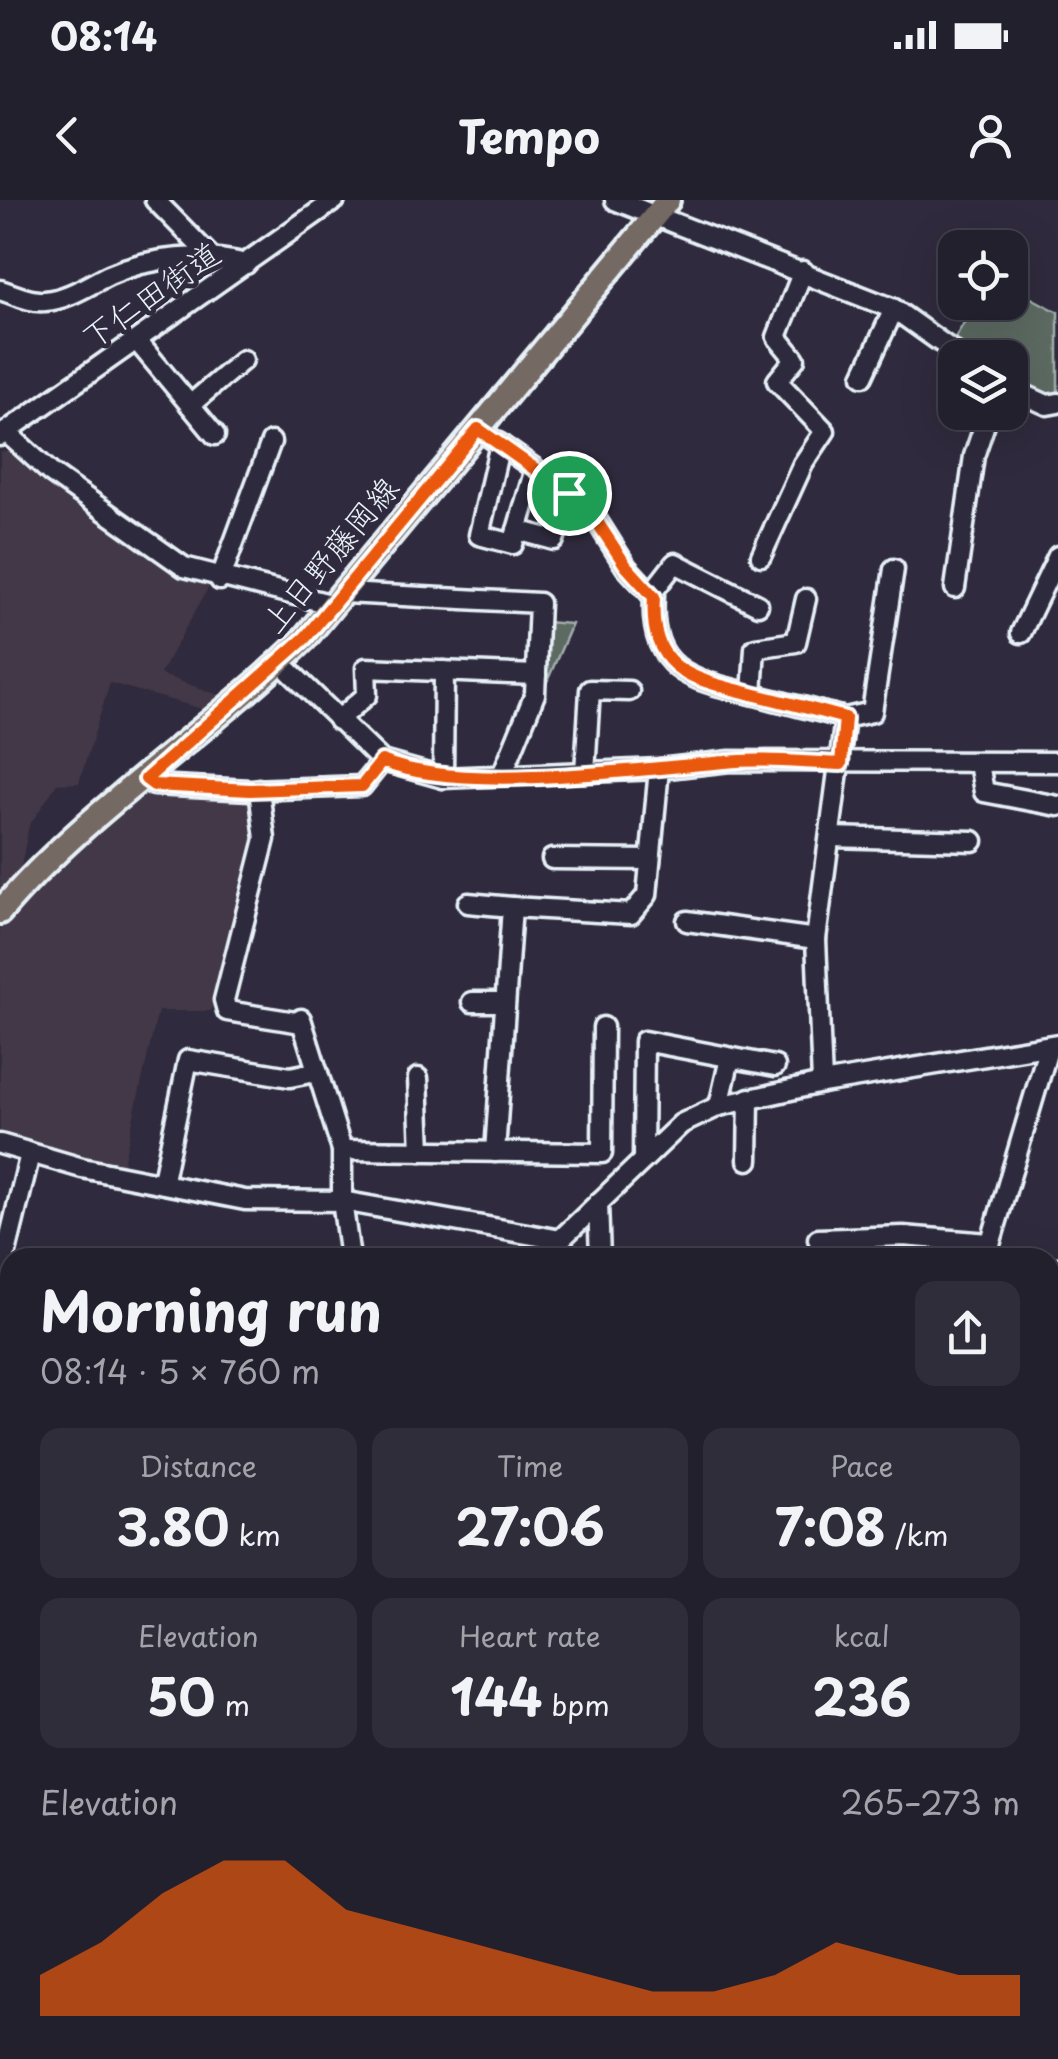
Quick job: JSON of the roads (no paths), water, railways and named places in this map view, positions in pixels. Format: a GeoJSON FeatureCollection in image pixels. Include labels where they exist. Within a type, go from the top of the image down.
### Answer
{"type":"FeatureCollection","features":[{"type":"Feature","properties":{"kind":"main road","name":"上日野藤岡線"},"geometry":{"type":"LineString","coordinates":[[0,912],[46,862],[280,662],[339,599],[662,209]]}},
{"type":"Feature","properties":{"kind":"street","name":"下仁田街道"},"geometry":{"type":"LineString","coordinates":[[3,434],[335,200]]}},
{"type":"Feature","properties":{"kind":"street"},"geometry":{"type":"LineString","coordinates":[[615,200],[662,209],[894,309],[938,340]]}},
{"type":"Feature","properties":{"kind":"street"},"geometry":{"type":"LineString","coordinates":[[156,201],[209,255]]}},
{"type":"Feature","properties":{"kind":"street"},"geometry":{"type":"LineString","coordinates":[[0,290],[41,302],[71,296],[113,274],[139,266],[209,255],[246,264]]}},
{"type":"Feature","properties":{"kind":"street"},"geometry":{"type":"LineString","coordinates":[[761,556],[802,464],[826,431],[777,381],[795,359],[777,337],[803,271]]}},
{"type":"Feature","properties":{"kind":"street"},"geometry":{"type":"LineString","coordinates":[[863,376],[894,309]]}},
{"type":"Feature","properties":{"kind":"street"},"geometry":{"type":"LineString","coordinates":[[137,340],[215,435]]}},
{"type":"Feature","properties":{"kind":"street"},"geometry":{"type":"LineString","coordinates":[[190,405],[243,360]]}},
{"type":"Feature","properties":{"kind":"street"},"geometry":{"type":"LineString","coordinates":[[1028,396],[1047,405],[1058,403]]}},
{"type":"Feature","properties":{"kind":"street"},"geometry":{"type":"LineString","coordinates":[[478,429],[586,505],[616,552],[651,594],[652,626],[674,666],[695,680],[845,718],[872,712],[894,569]]}},
{"type":"Feature","properties":{"kind":"street"},"geometry":{"type":"LineString","coordinates":[[954,588],[974,456],[982,430]]}},
{"type":"Feature","properties":{"kind":"street"},"geometry":{"type":"LineString","coordinates":[[3,434],[51,473],[184,567],[220,580],[339,599],[538,603],[536,694],[502,776]]}},
{"type":"Feature","properties":{"kind":"street"},"geometry":{"type":"LineString","coordinates":[[220,580],[271,442]]}},
{"type":"Feature","properties":{"kind":"street"},"geometry":{"type":"LineString","coordinates":[[500,444],[479,535],[513,544],[535,469]]}},
{"type":"Feature","properties":{"kind":"street"},"geometry":{"type":"LineString","coordinates":[[517,530],[554,540],[569,493]]}},
{"type":"Feature","properties":{"kind":"street"},"geometry":{"type":"LineString","coordinates":[[1021,633],[1058,556]]}},
{"type":"Feature","properties":{"kind":"street"},"geometry":{"type":"LineString","coordinates":[[651,594],[675,563],[758,604]]}},
{"type":"Feature","properties":{"kind":"street"},"geometry":{"type":"LineString","coordinates":[[752,694],[756,648],[796,642],[806,599]]}},
{"type":"Feature","properties":{"kind":"street"},"geometry":{"type":"LineString","coordinates":[[280,662],[382,761],[443,778],[659,769],[730,761],[1058,762]]}},
{"type":"Feature","properties":{"kind":"street"},"geometry":{"type":"LineString","coordinates":[[338,720],[366,695],[366,668],[536,674]]}},
{"type":"Feature","properties":{"kind":"street"},"geometry":{"type":"LineString","coordinates":[[443,778],[444,671]]}},
{"type":"Feature","properties":{"kind":"street"},"geometry":{"type":"LineString","coordinates":[[585,772],[590,690],[630,691]]}},
{"type":"Feature","properties":{"kind":"street"},"geometry":{"type":"LineString","coordinates":[[822,1083],[816,939],[845,718]]}},
{"type":"Feature","properties":{"kind":"street"},"geometry":{"type":"LineString","coordinates":[[146,779],[154,785],[259,790],[362,786],[382,761]]}},
{"type":"Feature","properties":{"kind":"street"},"geometry":{"type":"LineString","coordinates":[[980,763],[984,792],[1058,806]]}},
{"type":"Feature","properties":{"kind":"street"},"geometry":{"type":"LineString","coordinates":[[468,902],[631,914],[647,895],[659,769]]}},
{"type":"Feature","properties":{"kind":"street"},"geometry":{"type":"LineString","coordinates":[[259,790],[265,839],[224,1000],[227,1011],[301,1021],[342,1150],[342,1201],[349,1248]]}},
{"type":"Feature","properties":{"kind":"street"},"geometry":{"type":"LineString","coordinates":[[830,837],[973,841]]}},
{"type":"Feature","properties":{"kind":"street"},"geometry":{"type":"LineString","coordinates":[[552,859],[650,860]]}},
{"type":"Feature","properties":{"kind":"street"},"geometry":{"type":"LineString","coordinates":[[495,1152],[512,907]]}},
{"type":"Feature","properties":{"kind":"street"},"geometry":{"type":"LineString","coordinates":[[686,921],[816,939]]}},
{"type":"Feature","properties":{"kind":"street"},"geometry":{"type":"LineString","coordinates":[[472,1002],[505,1002]]}},
{"type":"Feature","properties":{"kind":"street"},"geometry":{"type":"LineString","coordinates":[[342,1150],[602,1153],[603,1027]]}},
{"type":"Feature","properties":{"kind":"street"},"geometry":{"type":"LineString","coordinates":[[643,1160],[644,1041],[775,1066]]}},
{"type":"Feature","properties":{"kind":"street"},"geometry":{"type":"LineString","coordinates":[[552,1248],[681,1124],[719,1106],[822,1083],[1054,1045],[989,1248]]}},
{"type":"Feature","properties":{"kind":"street"},"geometry":{"type":"LineString","coordinates":[[719,1106],[730,1058]]}},
{"type":"Feature","properties":{"kind":"street"},"geometry":{"type":"LineString","coordinates":[[163,1180],[188,1060],[290,1077],[315,1072]]}},
{"type":"Feature","properties":{"kind":"street"},"geometry":{"type":"LineString","coordinates":[[418,1078],[421,1151]]}},
{"type":"Feature","properties":{"kind":"street"},"geometry":{"type":"LineString","coordinates":[[748,1160],[749,1098]]}},
{"type":"Feature","properties":{"kind":"street"},"geometry":{"type":"LineString","coordinates":[[0,1144],[30,1154],[245,1200],[342,1201],[561,1240]]}},
{"type":"Feature","properties":{"kind":"street"},"geometry":{"type":"LineString","coordinates":[[11,1248],[30,1154]]}},
{"type":"Feature","properties":{"kind":"street"},"geometry":{"type":"LineString","coordinates":[[598,1203],[600,1248]]}},
{"type":"Feature","properties":{"kind":"street"},"geometry":{"type":"LineString","coordinates":[[818,1239],[903,1236],[976,1248]]}}]}
